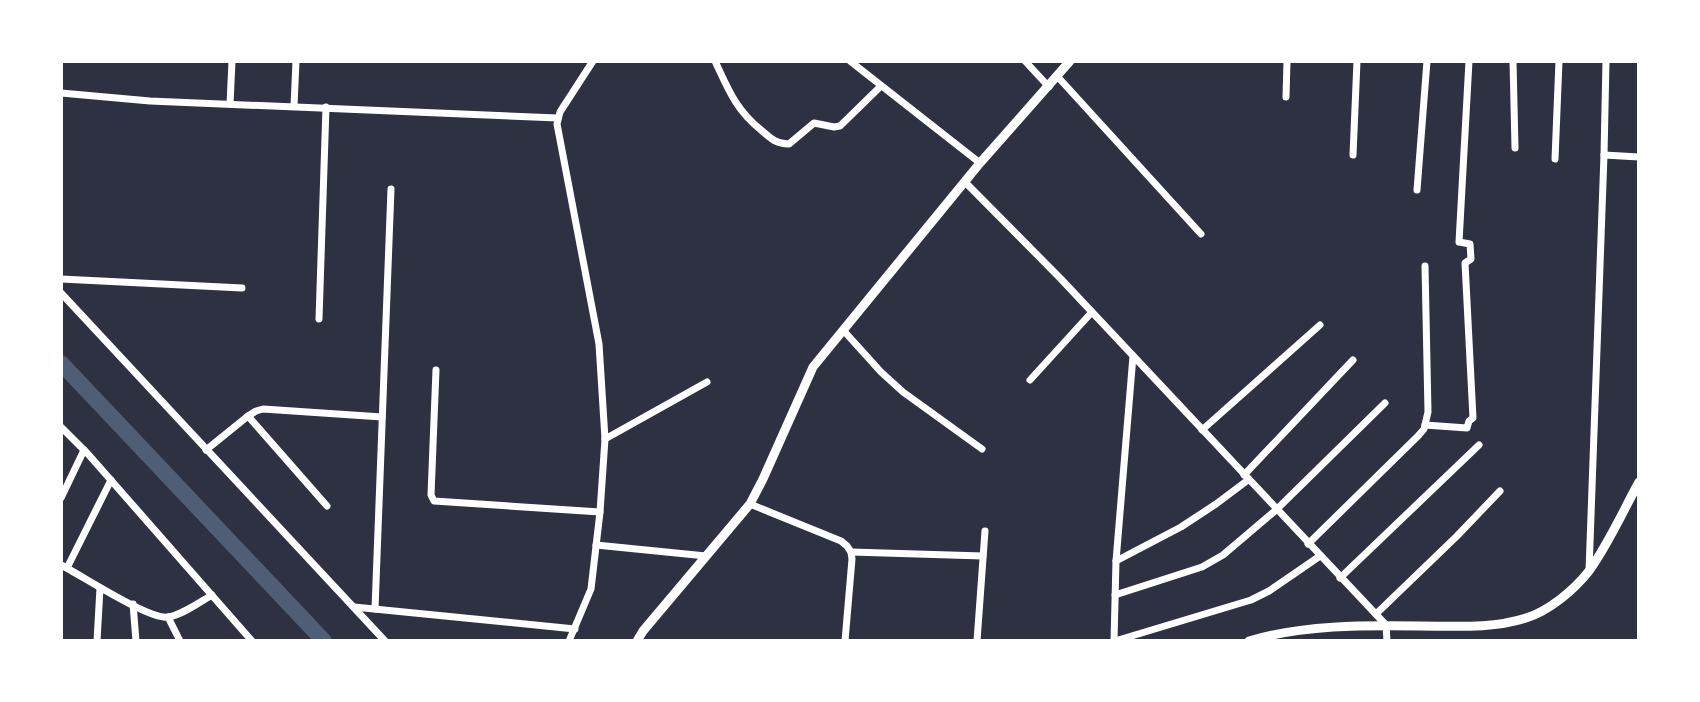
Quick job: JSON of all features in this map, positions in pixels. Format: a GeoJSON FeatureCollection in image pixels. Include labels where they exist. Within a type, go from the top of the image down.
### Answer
{"type":"FeatureCollection","features":[{"type":"Feature","properties":{"kind":"street"},"geometry":{"type":"LineString","coordinates":[[230,104],[232,61]]}},
{"type":"Feature","properties":{"kind":"street"},"geometry":{"type":"LineString","coordinates":[[294,106],[296,61]]}},
{"type":"Feature","properties":{"kind":"street"},"geometry":{"type":"LineString","coordinates":[[569,641],[591,589],[605,439],[599,344],[558,118],[593,61]]}},
{"type":"Feature","properties":{"kind":"street"},"geometry":{"type":"LineString","coordinates":[[715,61],[740,110],[778,143],[789,144],[814,123],[834,127],[840,125],[881,86]]}},
{"type":"Feature","properties":{"kind":"street"},"geometry":{"type":"LineString","coordinates":[[850,61],[981,163]]}},
{"type":"Feature","properties":{"kind":"street"},"geometry":{"type":"LineString","coordinates":[[1025,61],[1049,86]]}},
{"type":"Feature","properties":{"kind":"street"},"geometry":{"type":"LineString","coordinates":[[637,641],[750,503],[813,367],[965,182],[1070,61]]}},
{"type":"Feature","properties":{"kind":"street"},"geometry":{"type":"LineString","coordinates":[[1286,97],[1287,61]]}},
{"type":"Feature","properties":{"kind":"street"},"geometry":{"type":"LineString","coordinates":[[1353,155],[1357,61]]}},
{"type":"Feature","properties":{"kind":"street"},"geometry":{"type":"LineString","coordinates":[[1418,190],[1427,61]]}},
{"type":"Feature","properties":{"kind":"street"},"geometry":{"type":"LineString","coordinates":[[1425,425],[1467,428],[1473,418],[1465,263],[1471,259],[1471,244],[1459,242],[1469,61]]}},
{"type":"Feature","properties":{"kind":"street"},"geometry":{"type":"LineString","coordinates":[[1513,61],[1515,148]]}},
{"type":"Feature","properties":{"kind":"street"},"geometry":{"type":"LineString","coordinates":[[1555,159],[1559,61]]}},
{"type":"Feature","properties":{"kind":"street"},"geometry":{"type":"LineString","coordinates":[[1588,572],[1606,61]]}},
{"type":"Feature","properties":{"kind":"street"},"geometry":{"type":"LineString","coordinates":[[1057,76],[1201,234]]}},
{"type":"Feature","properties":{"kind":"street"},"geometry":{"type":"LineString","coordinates":[[61,93],[150,101],[558,118]]}},
{"type":"Feature","properties":{"kind":"street"},"geometry":{"type":"LineString","coordinates":[[319,319],[326,107]]}},
{"type":"Feature","properties":{"kind":"street"},"geometry":{"type":"LineString","coordinates":[[1604,155],[1639,157]]}},
{"type":"Feature","properties":{"kind":"street"},"geometry":{"type":"LineString","coordinates":[[965,182],[1376,614],[1386,625],[1387,641]]}},
{"type":"Feature","properties":{"kind":"street"},"geometry":{"type":"LineString","coordinates":[[375,609],[391,189]]}},
{"type":"Feature","properties":{"kind":"street"},"geometry":{"type":"LineString","coordinates":[[1307,544],[1418,436],[1425,425],[1428,412],[1425,266]]}},
{"type":"Feature","properties":{"kind":"street"},"geometry":{"type":"LineString","coordinates":[[61,279],[242,288]]}},
{"type":"Feature","properties":{"kind":"street"},"geometry":{"type":"LineString","coordinates":[[61,293],[385,641]]}},
{"type":"Feature","properties":{"kind":"street"},"geometry":{"type":"LineString","coordinates":[[1030,380],[1091,312]]}},
{"type":"Feature","properties":{"kind":"street"},"geometry":{"type":"LineString","coordinates":[[1202,430],[1320,325]]}},
{"type":"Feature","properties":{"kind":"street"},"geometry":{"type":"LineString","coordinates":[[843,330],[903,392],[982,449]]}},
{"type":"Feature","properties":{"kind":"street"},"geometry":{"type":"LineString","coordinates":[[1133,356],[1116,561],[1114,641],[1251,600],[1320,556]]}},
{"type":"Feature","properties":{"kind":"street"},"geometry":{"type":"LineString","coordinates":[[1116,561],[1181,527],[1216,504],[1246,477],[1353,360]]}},
{"type":"Feature","properties":{"kind":"street"},"geometry":{"type":"LineString","coordinates":[[436,370],[431,495],[434,501],[600,512]]}},
{"type":"Feature","properties":{"kind":"street"},"geometry":{"type":"LineString","coordinates":[[605,439],[707,382]]}},
{"type":"Feature","properties":{"kind":"street"},"geometry":{"type":"LineString","coordinates":[[1115,595],[1202,567],[1223,555],[1276,510],[1385,402]]}},
{"type":"Feature","properties":{"kind":"street"},"geometry":{"type":"LineString","coordinates":[[206,450],[256,411],[272,409],[382,417]]}},
{"type":"Feature","properties":{"kind":"street"},"geometry":{"type":"LineString","coordinates":[[248,416],[327,506]]}},
{"type":"Feature","properties":{"kind":"street"},"geometry":{"type":"LineString","coordinates":[[61,427],[252,641]]}},
{"type":"Feature","properties":{"kind":"street"},"geometry":{"type":"LineString","coordinates":[[1340,578],[1479,445]]}},
{"type":"Feature","properties":{"kind":"street"},"geometry":{"type":"LineString","coordinates":[[61,498],[84,450]]}},
{"type":"Feature","properties":{"kind":"street"},"geometry":{"type":"LineString","coordinates":[[61,576],[111,480]]}},
{"type":"Feature","properties":{"kind":"street"},"geometry":{"type":"LineString","coordinates":[[1249,641],[1303,631],[1386,625],[1494,625],[1527,618],[1553,605],[1588,572],[1610,538],[1639,482]]}},
{"type":"Feature","properties":{"kind":"street"},"geometry":{"type":"LineString","coordinates":[[1376,614],[1500,491]]}},
{"type":"Feature","properties":{"kind":"street"},"geometry":{"type":"LineString","coordinates":[[750,503],[841,541],[851,552],[845,641]]}},
{"type":"Feature","properties":{"kind":"street"},"geometry":{"type":"LineString","coordinates":[[977,641],[985,531]]}},
{"type":"Feature","properties":{"kind":"street"},"geometry":{"type":"LineString","coordinates":[[596,545],[706,556]]}},
{"type":"Feature","properties":{"kind":"street"},"geometry":{"type":"LineString","coordinates":[[851,552],[983,556]]}},
{"type":"Feature","properties":{"kind":"street"},"geometry":{"type":"LineString","coordinates":[[64,566],[100,588],[157,615],[169,617],[212,595]]}},
{"type":"Feature","properties":{"kind":"street"},"geometry":{"type":"LineString","coordinates":[[97,641],[100,588]]}},
{"type":"Feature","properties":{"kind":"street"},"geometry":{"type":"LineString","coordinates":[[133,604],[136,641]]}},
{"type":"Feature","properties":{"kind":"street"},"geometry":{"type":"LineString","coordinates":[[354,607],[575,629]]}},
{"type":"Feature","properties":{"kind":"street"},"geometry":{"type":"LineString","coordinates":[[169,617],[180,641]]}},
{"type":"Feature","properties":{"kind":"waterway"},"geometry":{"type":"LineString","coordinates":[[61,363],[324,641]]}}]}
